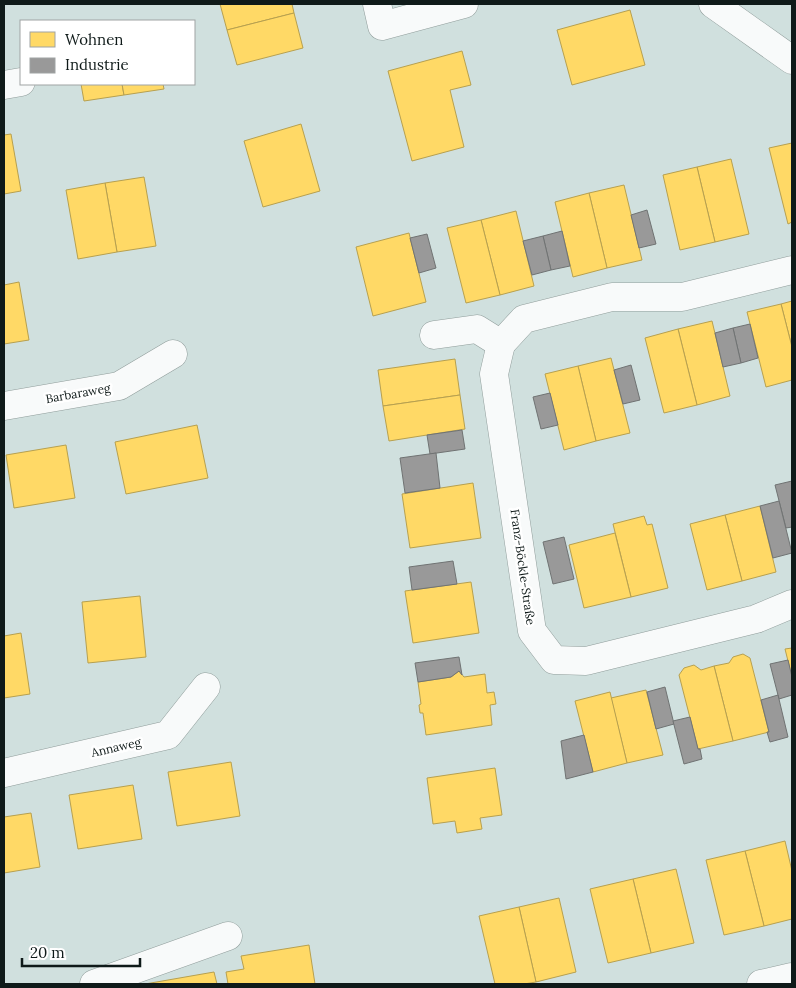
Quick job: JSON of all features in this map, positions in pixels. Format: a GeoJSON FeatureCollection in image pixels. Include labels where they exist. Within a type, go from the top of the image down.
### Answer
{"type":"FeatureCollection","features":[{"type":"Feature","properties":{"kind":"street"},"geometry":{"type":"LineString","coordinates":[[377,4],[382,26],[464,4]]}},
{"type":"Feature","properties":{"kind":"street"},"geometry":{"type":"LineString","coordinates":[[713,4],[792,60]]}},
{"type":"Feature","properties":{"kind":"street"},"geometry":{"type":"LineString","coordinates":[[4,85],[20,82]]}},
{"type":"Feature","properties":{"kind":"street","name":"Franz-Böckle-Straße"},"geometry":{"type":"LineString","coordinates":[[792,270],[682,297],[612,297],[524,319],[501,344],[494,374],[532,631],[554,660],[586,661],[756,619],[792,604]]}},
{"type":"Feature","properties":{"kind":"street"},"geometry":{"type":"LineString","coordinates":[[434,335],[477,329],[501,344]]}},
{"type":"Feature","properties":{"kind":"street","name":"Barbaraweg"},"geometry":{"type":"LineString","coordinates":[[4,406],[118,386],[173,354]]}},
{"type":"Feature","properties":{"kind":"street","name":"Annaweg"},"geometry":{"type":"LineString","coordinates":[[4,773],[168,735],[206,687]]}},
{"type":"Feature","properties":{"kind":"street"},"geometry":{"type":"LineString","coordinates":[[94,984],[228,936]]}},
{"type":"Feature","properties":{"kind":"street"},"geometry":{"type":"LineString","coordinates":[[762,984],[792,977]]}},
{"type":"Feature","properties":{"kind":"building: Wohnen"},"geometry":{"type":"Polygon","coordinates":[[[220,4],[292,4],[294,13],[227,30],[220,4]]]}},
{"type":"Feature","properties":{"kind":"building: Wohnen"},"geometry":{"type":"Polygon","coordinates":[[[630,10],[645,65],[572,85],[557,30],[630,10]]]}},
{"type":"Feature","properties":{"kind":"building: Wohnen"},"geometry":{"type":"Polygon","coordinates":[[[294,13],[303,48],[237,65],[227,30],[294,13]]]}},
{"type":"Feature","properties":{"kind":"building: Wohnen"},"geometry":{"type":"Polygon","coordinates":[[[462,51],[471,85],[450,90],[464,147],[412,161],[388,71],[462,51]]]}},
{"type":"Feature","properties":{"kind":"building: Wohnen"},"geometry":{"type":"Polygon","coordinates":[[[81,85],[122,85],[124,95],[84,101],[81,85]]]}},
{"type":"Feature","properties":{"kind":"building: Wohnen"},"geometry":{"type":"Polygon","coordinates":[[[122,85],[163,85],[164,89],[124,95],[122,85]]]}},
{"type":"Feature","properties":{"kind":"building: Wohnen"},"geometry":{"type":"Polygon","coordinates":[[[301,124],[320,191],[263,207],[244,141],[301,124]]]}},
{"type":"Feature","properties":{"kind":"building: Wohnen"},"geometry":{"type":"Polygon","coordinates":[[[11,134],[21,191],[4,194],[4,135],[11,134]]]}},
{"type":"Feature","properties":{"kind":"building: Wohnen"},"geometry":{"type":"Polygon","coordinates":[[[792,143],[792,222],[788,224],[769,148],[792,143]]]}},
{"type":"Feature","properties":{"kind":"building: Wohnen"},"geometry":{"type":"Polygon","coordinates":[[[731,159],[749,234],[715,242],[697,167],[731,159]]]}},
{"type":"Feature","properties":{"kind":"building: Wohnen"},"geometry":{"type":"Polygon","coordinates":[[[697,167],[715,242],[680,250],[663,175],[697,167]]]}},
{"type":"Feature","properties":{"kind":"building: Wohnen"},"geometry":{"type":"Polygon","coordinates":[[[144,177],[156,246],[117,252],[105,183],[144,177]]]}},
{"type":"Feature","properties":{"kind":"building: Wohnen"},"geometry":{"type":"Polygon","coordinates":[[[105,183],[117,252],[78,259],[66,190],[105,183]]]}},
{"type":"Feature","properties":{"kind":"building: Wohnen"},"geometry":{"type":"Polygon","coordinates":[[[624,185],[642,260],[607,268],[589,193],[624,185]]]}},
{"type":"Feature","properties":{"kind":"building: Wohnen"},"geometry":{"type":"Polygon","coordinates":[[[589,193],[607,268],[573,277],[555,202],[589,193]]]}},
{"type":"Feature","properties":{"kind":"building: Wohnen"},"geometry":{"type":"Polygon","coordinates":[[[516,211],[534,286],[500,295],[481,220],[516,211]]]}},
{"type":"Feature","properties":{"kind":"building: Wohnen"},"geometry":{"type":"Polygon","coordinates":[[[481,220],[500,295],[466,303],[447,228],[481,220]]]}},
{"type":"Feature","properties":{"kind":"building: Wohnen"},"geometry":{"type":"Polygon","coordinates":[[[409,233],[426,302],[373,316],[356,247],[409,233]]]}},
{"type":"Feature","properties":{"kind":"building: Wohnen"},"geometry":{"type":"Polygon","coordinates":[[[19,282],[29,340],[4,344],[4,285],[19,282]]]}},
{"type":"Feature","properties":{"kind":"building: Wohnen"},"geometry":{"type":"Polygon","coordinates":[[[792,301],[792,347],[781,304],[792,301]]]}},
{"type":"Feature","properties":{"kind":"building: Wohnen"},"geometry":{"type":"Polygon","coordinates":[[[781,304],[792,347],[792,380],[766,387],[747,312],[781,304]]]}},
{"type":"Feature","properties":{"kind":"building: Wohnen"},"geometry":{"type":"Polygon","coordinates":[[[712,321],[730,396],[697,405],[678,329],[712,321]]]}},
{"type":"Feature","properties":{"kind":"building: Wohnen"},"geometry":{"type":"Polygon","coordinates":[[[678,329],[697,405],[664,413],[645,338],[678,329]]]}},
{"type":"Feature","properties":{"kind":"building: Wohnen"},"geometry":{"type":"Polygon","coordinates":[[[611,358],[630,433],[596,441],[578,366],[611,358]]]}},
{"type":"Feature","properties":{"kind":"building: Wohnen"},"geometry":{"type":"Polygon","coordinates":[[[455,359],[460,395],[383,406],[378,370],[455,359]]]}},
{"type":"Feature","properties":{"kind":"building: Wohnen"},"geometry":{"type":"Polygon","coordinates":[[[578,366],[596,441],[564,450],[545,374],[578,366]]]}},
{"type":"Feature","properties":{"kind":"building: Wohnen"},"geometry":{"type":"Polygon","coordinates":[[[460,395],[465,429],[389,441],[383,406],[460,395]]]}},
{"type":"Feature","properties":{"kind":"building: Wohnen"},"geometry":{"type":"Polygon","coordinates":[[[197,425],[208,478],[126,494],[115,442],[197,425]]]}},
{"type":"Feature","properties":{"kind":"building: Wohnen"},"geometry":{"type":"Polygon","coordinates":[[[66,445],[75,498],[14,508],[6,455],[66,445]]]}},
{"type":"Feature","properties":{"kind":"building: Wohnen"},"geometry":{"type":"Polygon","coordinates":[[[473,483],[481,538],[410,548],[402,494],[473,483]]]}},
{"type":"Feature","properties":{"kind":"building: Wohnen"},"geometry":{"type":"Polygon","coordinates":[[[760,506],[776,572],[742,581],[725,515],[760,506]]]}},
{"type":"Feature","properties":{"kind":"building: Wohnen"},"geometry":{"type":"Polygon","coordinates":[[[725,515],[742,581],[707,590],[690,524],[725,515]]]}},
{"type":"Feature","properties":{"kind":"building: Wohnen"},"geometry":{"type":"Polygon","coordinates":[[[644,516],[647,525],[652,524],[668,588],[631,597],[613,524],[644,516]]]}},
{"type":"Feature","properties":{"kind":"building: Wohnen"},"geometry":{"type":"Polygon","coordinates":[[[615,533],[631,597],[584,608],[569,545],[615,533]]]}},
{"type":"Feature","properties":{"kind":"building: Wohnen"},"geometry":{"type":"Polygon","coordinates":[[[471,582],[479,633],[413,643],[405,591],[471,582]]]}},
{"type":"Feature","properties":{"kind":"building: Wohnen"},"geometry":{"type":"Polygon","coordinates":[[[140,596],[146,657],[88,663],[82,602],[140,596]]]}},
{"type":"Feature","properties":{"kind":"building: Wohnen"},"geometry":{"type":"Polygon","coordinates":[[[21,633],[30,694],[4,698],[4,636],[21,633]]]}},
{"type":"Feature","properties":{"kind":"building: Wohnen"},"geometry":{"type":"Polygon","coordinates":[[[792,648],[792,677],[785,649],[792,648]]]}},
{"type":"Feature","properties":{"kind":"building: Wohnen"},"geometry":{"type":"Polygon","coordinates":[[[743,654],[750,658],[769,732],[733,741],[714,666],[729,663],[733,657],[743,654]]]}},
{"type":"Feature","properties":{"kind":"building: Wohnen"},"geometry":{"type":"Polygon","coordinates":[[[694,665],[701,670],[714,666],[733,741],[698,749],[679,675],[684,668],[694,665]]]}},
{"type":"Feature","properties":{"kind":"building: Wohnen"},"geometry":{"type":"Polygon","coordinates":[[[459,671],[464,677],[485,674],[487,693],[494,692],[496,704],[490,705],[492,725],[426,735],[423,713],[420,713],[419,705],[421,704],[418,682],[451,677],[459,671]]]}},
{"type":"Feature","properties":{"kind":"building: Wohnen"},"geometry":{"type":"Polygon","coordinates":[[[646,690],[663,755],[627,763],[611,698],[646,690]]]}},
{"type":"Feature","properties":{"kind":"building: Wohnen"},"geometry":{"type":"Polygon","coordinates":[[[610,692],[627,763],[593,772],[575,701],[610,692]]]}},
{"type":"Feature","properties":{"kind":"building: Wohnen"},"geometry":{"type":"Polygon","coordinates":[[[231,762],[240,816],[177,826],[168,772],[231,762]]]}},
{"type":"Feature","properties":{"kind":"building: Wohnen"},"geometry":{"type":"Polygon","coordinates":[[[495,768],[502,815],[480,818],[482,829],[457,833],[455,821],[433,824],[427,778],[495,768]]]}},
{"type":"Feature","properties":{"kind":"building: Wohnen"},"geometry":{"type":"Polygon","coordinates":[[[133,785],[142,839],[78,849],[69,795],[133,785]]]}},
{"type":"Feature","properties":{"kind":"building: Wohnen"},"geometry":{"type":"Polygon","coordinates":[[[31,813],[40,867],[4,873],[4,817],[31,813]]]}},
{"type":"Feature","properties":{"kind":"building: Wohnen"},"geometry":{"type":"Polygon","coordinates":[[[785,841],[792,871],[792,919],[764,926],[745,851],[785,841]]]}},
{"type":"Feature","properties":{"kind":"building: Wohnen"},"geometry":{"type":"Polygon","coordinates":[[[745,851],[764,926],[724,935],[706,860],[745,851]]]}},
{"type":"Feature","properties":{"kind":"building: Wohnen"},"geometry":{"type":"Polygon","coordinates":[[[676,869],[694,943],[651,953],[633,879],[676,869]]]}},
{"type":"Feature","properties":{"kind":"building: Wohnen"},"geometry":{"type":"Polygon","coordinates":[[[633,879],[651,953],[608,963],[590,889],[633,879]]]}},
{"type":"Feature","properties":{"kind":"building: Wohnen"},"geometry":{"type":"Polygon","coordinates":[[[559,898],[576,972],[536,982],[519,907],[559,898]]]}},
{"type":"Feature","properties":{"kind":"building: Wohnen"},"geometry":{"type":"Polygon","coordinates":[[[519,907],[536,982],[495,984],[479,916],[519,907]]]}},
{"type":"Feature","properties":{"kind":"building: Wohnen"},"geometry":{"type":"Polygon","coordinates":[[[309,945],[315,984],[228,984],[226,972],[244,969],[241,956],[309,945]]]}},
{"type":"Feature","properties":{"kind":"building: Wohnen"},"geometry":{"type":"Polygon","coordinates":[[[214,972],[217,984],[145,984],[214,972]]]}},
{"type":"Feature","properties":{"kind":"building: Industrie"},"geometry":{"type":"Polygon","coordinates":[[[647,210],[656,244],[639,248],[631,215],[647,210]]]}},
{"type":"Feature","properties":{"kind":"building: Industrie"},"geometry":{"type":"Polygon","coordinates":[[[562,231],[570,266],[551,270],[543,236],[562,231]]]}},
{"type":"Feature","properties":{"kind":"building: Industrie"},"geometry":{"type":"Polygon","coordinates":[[[427,234],[436,268],[419,273],[410,238],[427,234]]]}},
{"type":"Feature","properties":{"kind":"building: Industrie"},"geometry":{"type":"Polygon","coordinates":[[[543,236],[551,270],[532,275],[523,241],[543,236]]]}},
{"type":"Feature","properties":{"kind":"building: Industrie"},"geometry":{"type":"Polygon","coordinates":[[[750,324],[758,358],[741,363],[733,328],[750,324]]]}},
{"type":"Feature","properties":{"kind":"building: Industrie"},"geometry":{"type":"Polygon","coordinates":[[[733,328],[741,363],[723,367],[715,333],[733,328]]]}},
{"type":"Feature","properties":{"kind":"building: Industrie"},"geometry":{"type":"Polygon","coordinates":[[[631,365],[640,400],[623,404],[614,370],[631,365]]]}},
{"type":"Feature","properties":{"kind":"building: Industrie"},"geometry":{"type":"Polygon","coordinates":[[[550,393],[558,425],[541,429],[533,397],[550,393]]]}},
{"type":"Feature","properties":{"kind":"building: Industrie"},"geometry":{"type":"Polygon","coordinates":[[[462,430],[465,449],[430,454],[427,435],[462,430]]]}},
{"type":"Feature","properties":{"kind":"building: Industrie"},"geometry":{"type":"Polygon","coordinates":[[[436,453],[440,488],[405,493],[400,458],[436,453]]]}},
{"type":"Feature","properties":{"kind":"building: Industrie"},"geometry":{"type":"Polygon","coordinates":[[[792,481],[792,527],[786,528],[775,485],[792,481]]]}},
{"type":"Feature","properties":{"kind":"building: Industrie"},"geometry":{"type":"Polygon","coordinates":[[[779,501],[792,553],[773,558],[760,506],[779,501]]]}},
{"type":"Feature","properties":{"kind":"building: Industrie"},"geometry":{"type":"Polygon","coordinates":[[[564,537],[574,579],[553,584],[543,542],[564,537]]]}},
{"type":"Feature","properties":{"kind":"building: Industrie"},"geometry":{"type":"Polygon","coordinates":[[[453,561],[457,584],[412,590],[409,567],[453,561]]]}},
{"type":"Feature","properties":{"kind":"building: Industrie"},"geometry":{"type":"Polygon","coordinates":[[[459,657],[462,675],[459,671],[451,677],[418,682],[415,663],[459,657]]]}},
{"type":"Feature","properties":{"kind":"building: Industrie"},"geometry":{"type":"Polygon","coordinates":[[[788,660],[792,677],[792,695],[779,699],[770,664],[788,660]]]}},
{"type":"Feature","properties":{"kind":"building: Industrie"},"geometry":{"type":"Polygon","coordinates":[[[665,687],[674,724],[656,729],[647,692],[665,687]]]}},
{"type":"Feature","properties":{"kind":"building: Industrie"},"geometry":{"type":"Polygon","coordinates":[[[778,695],[788,737],[770,742],[761,700],[778,695]]]}},
{"type":"Feature","properties":{"kind":"building: Industrie"},"geometry":{"type":"Polygon","coordinates":[[[690,717],[702,759],[684,764],[673,721],[690,717]]]}},
{"type":"Feature","properties":{"kind":"building: Industrie"},"geometry":{"type":"Polygon","coordinates":[[[584,735],[593,772],[566,779],[561,741],[584,735]]]}}]}
